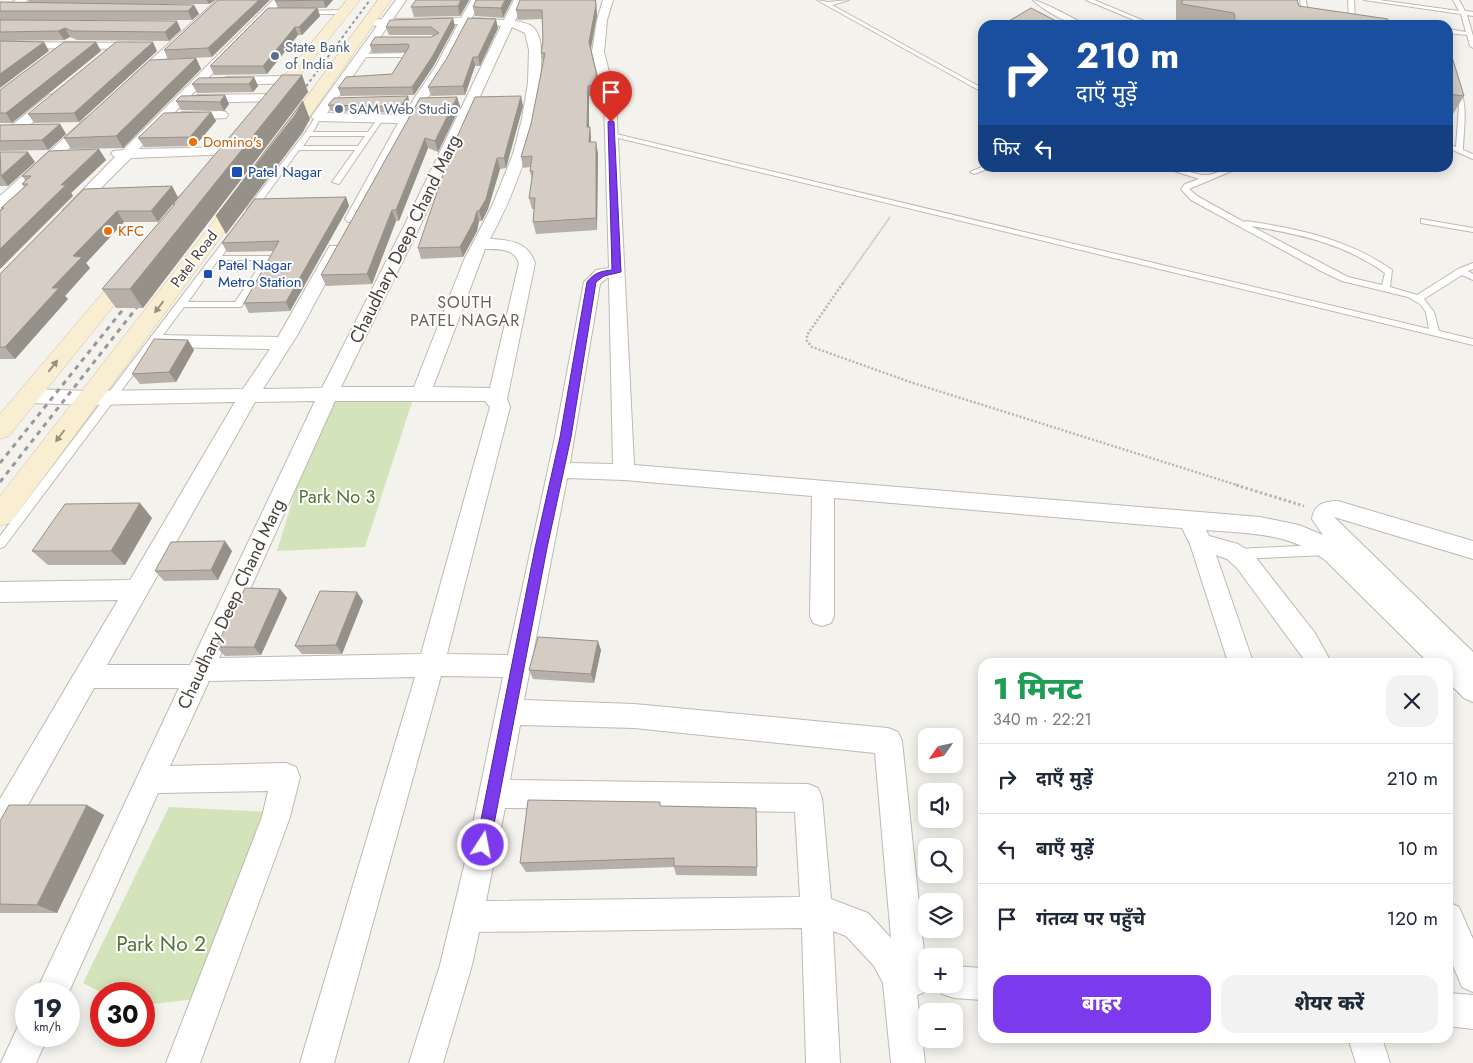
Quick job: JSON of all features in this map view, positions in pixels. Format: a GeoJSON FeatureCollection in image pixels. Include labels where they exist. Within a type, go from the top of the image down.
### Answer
{"type":"FeatureCollection","features":[{"type":"Feature","properties":{"kind":"main road","name":"Patel Road"},"geometry":{"type":"LineString","coordinates":[[0,516],[283,142],[375,29],[385,0]]}},
{"type":"Feature","properties":{"kind":"main road"},"geometry":{"type":"LineString","coordinates":[[261,113],[349,6]]}},
{"type":"Feature","properties":{"kind":"main road"},"geometry":{"type":"LineString","coordinates":[[218,166],[243,136]]}},
{"type":"Feature","properties":{"kind":"main road"},"geometry":{"type":"LineString","coordinates":[[0,430],[141,259]]}},
{"type":"Feature","properties":{"kind":"street"},"geometry":{"type":"LineString","coordinates":[[125,90],[223,0]]}},
{"type":"Feature","properties":{"kind":"street"},"geometry":{"type":"LineString","coordinates":[[313,125],[335,100],[348,81],[375,29],[401,0]]}},
{"type":"Feature","properties":{"kind":"street"},"geometry":{"type":"LineString","coordinates":[[0,827],[248,395],[283,344],[357,202],[415,104],[442,66],[476,0]]}},
{"type":"Feature","properties":{"kind":"street","name":"Chaudhary Deep Chand Marg"},"geometry":{"type":"LineString","coordinates":[[57,982],[328,394],[519,0]]}},
{"type":"Feature","properties":{"kind":"street"},"geometry":{"type":"LineString","coordinates":[[608,0],[602,20],[598,52],[610,100],[624,472]]}},
{"type":"Feature","properties":{"kind":"street"},"geometry":{"type":"LineString","coordinates":[[0,6],[20,5]]}},
{"type":"Feature","properties":{"kind":"street"},"geometry":{"type":"LineString","coordinates":[[0,15],[20,5]]}},
{"type":"Feature","properties":{"kind":"street"},"geometry":{"type":"LineString","coordinates":[[196,9],[213,9]]}},
{"type":"Feature","properties":{"kind":"street"},"geometry":{"type":"LineString","coordinates":[[60,221],[216,63],[273,9]]}},
{"type":"Feature","properties":{"kind":"street"},"geometry":{"type":"LineString","coordinates":[[375,29],[464,22],[536,21]]}},
{"type":"Feature","properties":{"kind":"street"},"geometry":{"type":"LineString","coordinates":[[421,395],[479,244],[499,207],[516,167],[527,133],[533,100],[536,57],[532,36],[528,29],[508,22]]}},
{"type":"Feature","properties":{"kind":"street"},"geometry":{"type":"LineString","coordinates":[[177,24],[195,24]]}},
{"type":"Feature","properties":{"kind":"street"},"geometry":{"type":"LineString","coordinates":[[375,29],[390,40]]}},
{"type":"Feature","properties":{"kind":"street"},"geometry":{"type":"LineString","coordinates":[[52,56],[81,34]]}},
{"type":"Feature","properties":{"kind":"street"},"geometry":{"type":"LineString","coordinates":[[3,47],[67,44],[173,46]]}},
{"type":"Feature","properties":{"kind":"street"},"geometry":{"type":"LineString","coordinates":[[104,57],[118,45]]}},
{"type":"Feature","properties":{"kind":"street"},"geometry":{"type":"LineString","coordinates":[[198,64],[216,63]]}},
{"type":"Feature","properties":{"kind":"street"},"geometry":{"type":"LineString","coordinates":[[152,65],[170,64]]}},
{"type":"Feature","properties":{"kind":"street"},"geometry":{"type":"LineString","coordinates":[[198,81],[288,80]]}},
{"type":"Feature","properties":{"kind":"street"},"geometry":{"type":"LineString","coordinates":[[16,129],[67,87]]}},
{"type":"Feature","properties":{"kind":"street"},"geometry":{"type":"LineString","coordinates":[[181,99],[274,98]]}},
{"type":"Feature","properties":{"kind":"street"},"geometry":{"type":"LineString","coordinates":[[515,100],[533,100]]}},
{"type":"Feature","properties":{"kind":"street"},"geometry":{"type":"LineString","coordinates":[[313,125],[375,126],[415,104],[436,102]]}},
{"type":"Feature","properties":{"kind":"street"},"geometry":{"type":"LineString","coordinates":[[0,204],[7,191],[54,156],[98,115]]}},
{"type":"Feature","properties":{"kind":"street"},"geometry":{"type":"LineString","coordinates":[[164,116],[221,115]]}},
{"type":"Feature","properties":{"kind":"street"},"geometry":{"type":"LineString","coordinates":[[0,129],[35,128]]}},
{"type":"Feature","properties":{"kind":"street"},"geometry":{"type":"LineString","coordinates":[[64,128],[84,128]]}},
{"type":"Feature","properties":{"kind":"street"},"geometry":{"type":"LineString","coordinates":[[148,132],[166,132]]}},
{"type":"Feature","properties":{"kind":"street"},"geometry":{"type":"LineString","coordinates":[[108,155],[230,151]]}},
{"type":"Feature","properties":{"kind":"street"},"geometry":{"type":"LineString","coordinates":[[36,156],[72,156]]}},
{"type":"Feature","properties":{"kind":"street"},"geometry":{"type":"LineString","coordinates":[[87,194],[106,194]]}},
{"type":"Feature","properties":{"kind":"street"},"geometry":{"type":"LineString","coordinates":[[317,1063],[431,665],[500,407],[497,399],[527,263],[525,254],[518,247],[479,244]]}},
{"type":"Feature","properties":{"kind":"street"},"geometry":{"type":"LineString","coordinates":[[426,1063],[456,966],[467,917],[558,470],[592,282],[602,274],[617,272]]}},
{"type":"Feature","properties":{"kind":"street"},"geometry":{"type":"LineString","coordinates":[[153,341],[283,344]]}},
{"type":"Feature","properties":{"kind":"street"},"geometry":{"type":"LineString","coordinates":[[29,396],[110,398],[328,394],[489,394],[497,399]]}},
{"type":"Feature","properties":{"kind":"street"},"geometry":{"type":"LineString","coordinates":[[558,470],[624,472],[1190,520],[1260,526],[1297,533],[1316,540],[1333,554],[1441,658]]}},
{"type":"Feature","properties":{"kind":"street"},"geometry":{"type":"LineString","coordinates":[[822,616],[823,490]]}},
{"type":"Feature","properties":{"kind":"street"},"geometry":{"type":"LineString","coordinates":[[1473,550],[1338,510],[1329,509],[1324,512],[1324,520],[1331,529],[1473,669]]}},
{"type":"Feature","properties":{"kind":"street"},"geometry":{"type":"LineString","coordinates":[[1190,520],[1201,544],[1239,658]]}},
{"type":"Feature","properties":{"kind":"street"},"geometry":{"type":"LineString","coordinates":[[1201,544],[1225,547],[1238,554],[1317,658]]}},
{"type":"Feature","properties":{"kind":"street"},"geometry":{"type":"LineString","coordinates":[[0,592],[136,590]]}},
{"type":"Feature","properties":{"kind":"street"},"geometry":{"type":"LineString","coordinates":[[87,676],[431,665],[518,666]]}},
{"type":"Feature","properties":{"kind":"street"},"geometry":{"type":"LineString","coordinates":[[1453,670],[1473,690]]}},
{"type":"Feature","properties":{"kind":"street"},"geometry":{"type":"LineString","coordinates":[[509,712],[634,716],[888,741],[912,981],[908,1063]]}},
{"type":"Feature","properties":{"kind":"street"},"geometry":{"type":"LineString","coordinates":[[150,780],[286,778],[276,817],[183,1063]]}},
{"type":"Feature","properties":{"kind":"street"},"geometry":{"type":"LineString","coordinates":[[493,794],[808,798],[818,912],[823,1063]]}},
{"type":"Feature","properties":{"kind":"street"},"geometry":{"type":"LineString","coordinates":[[467,917],[825,912],[857,924],[912,981]]}},
{"type":"Feature","properties":{"kind":"street"},"geometry":{"type":"LineString","coordinates":[[1453,930],[1473,976]]}},
{"type":"Feature","properties":{"kind":"street"},"geometry":{"type":"LineString","coordinates":[[963,983],[978,984]]}},
{"type":"Feature","properties":{"kind":"street"},"geometry":{"type":"LineString","coordinates":[[1453,1010],[1473,1012]]}},
{"type":"Feature","properties":{"kind":"street"},"geometry":{"type":"LineString","coordinates":[[1367,1043],[1373,1063]]}},
{"type":"Feature","properties":{"kind":"street"},"geometry":{"type":"LineString","coordinates":[[18,1063],[26,1047]]}},
{"type":"Feature","properties":{"kind":"lane"},"geometry":{"type":"LineString","coordinates":[[820,0],[978,88]]}},
{"type":"Feature","properties":{"kind":"lane"},"geometry":{"type":"LineString","coordinates":[[828,4],[846,0]]}},
{"type":"Feature","properties":{"kind":"lane"},"geometry":{"type":"LineString","coordinates":[[1036,0],[1048,9],[1071,20]]}},
{"type":"Feature","properties":{"kind":"lane"},"geometry":{"type":"LineString","coordinates":[[1089,0],[1138,20]]}},
{"type":"Feature","properties":{"kind":"lane"},"geometry":{"type":"LineString","coordinates":[[1304,0],[1305,16],[1314,20]]}},
{"type":"Feature","properties":{"kind":"lane"},"geometry":{"type":"LineString","coordinates":[[1351,0],[1352,18],[1360,19]]}},
{"type":"Feature","properties":{"kind":"lane"},"geometry":{"type":"LineString","coordinates":[[1367,0],[1473,14]]}},
{"type":"Feature","properties":{"kind":"lane"},"geometry":{"type":"LineString","coordinates":[[1456,0],[1463,12],[1473,46]]}},
{"type":"Feature","properties":{"kind":"lane"},"geometry":{"type":"LineString","coordinates":[[293,13],[349,6]]}},
{"type":"Feature","properties":{"kind":"lane"},"geometry":{"type":"LineString","coordinates":[[1041,11],[1048,9]]}},
{"type":"Feature","properties":{"kind":"lane"},"geometry":{"type":"LineString","coordinates":[[1453,32],[1469,34]]}},
{"type":"Feature","properties":{"kind":"lane"},"geometry":{"type":"LineString","coordinates":[[362,56],[408,55],[399,68]]}},
{"type":"Feature","properties":{"kind":"lane"},"geometry":{"type":"LineString","coordinates":[[1454,84],[1462,105],[1459,151]]}},
{"type":"Feature","properties":{"kind":"lane"},"geometry":{"type":"LineString","coordinates":[[247,216],[313,125]]}},
{"type":"Feature","properties":{"kind":"lane"},"geometry":{"type":"LineString","coordinates":[[336,182],[375,126]]}},
{"type":"Feature","properties":{"kind":"lane"},"geometry":{"type":"LineString","coordinates":[[612,135],[1473,342]]}},
{"type":"Feature","properties":{"kind":"lane"},"geometry":{"type":"LineString","coordinates":[[296,148],[360,148]]}},
{"type":"Feature","properties":{"kind":"lane"},"geometry":{"type":"LineString","coordinates":[[1453,148],[1473,157]]}},
{"type":"Feature","properties":{"kind":"lane"},"geometry":{"type":"LineString","coordinates":[[974,172],[978,171]]}},
{"type":"Feature","properties":{"kind":"lane"},"geometry":{"type":"LineString","coordinates":[[1183,172],[1205,178]]}},
{"type":"Feature","properties":{"kind":"lane"},"geometry":{"type":"LineString","coordinates":[[1221,172],[1185,189],[1188,193],[1237,222],[1346,278],[1386,288],[1423,302],[1430,312],[1435,333]]}},
{"type":"Feature","properties":{"kind":"lane"},"geometry":{"type":"LineString","coordinates":[[257,202],[267,202]]}},
{"type":"Feature","properties":{"kind":"lane"},"geometry":{"type":"LineString","coordinates":[[1424,221],[1473,230]]}},
{"type":"Feature","properties":{"kind":"lane"},"geometry":{"type":"LineString","coordinates":[[1237,222],[1298,232],[1325,239],[1374,260],[1389,272],[1386,288]]}},
{"type":"Feature","properties":{"kind":"lane"},"geometry":{"type":"LineString","coordinates":[[0,544],[237,230]]}},
{"type":"Feature","properties":{"kind":"lane"},"geometry":{"type":"LineString","coordinates":[[181,304],[238,305],[270,258],[216,258]]}},
{"type":"Feature","properties":{"kind":"lane"},"geometry":{"type":"LineString","coordinates":[[1417,299],[1473,264]]}},
{"type":"Feature","properties":{"kind":"lane"},"geometry":{"type":"LineString","coordinates":[[1461,271],[1473,277]]}},
{"type":"Feature","properties":{"kind":"lane"},"geometry":{"type":"LineString","coordinates":[[1238,554],[1317,550],[1333,554]]}},
{"type":"Feature","properties":{"kind":"path"},"geometry":{"type":"LineString","coordinates":[[899,204],[811,328],[807,335],[807,341],[812,347],[913,384],[1058,427],[1324,512]]}},
{"type":"Feature","properties":{"kind":"green space","name":"Park No 3"},"geometry":{"type":"Polygon","coordinates":[[[332,401],[412,402],[365,547],[277,551],[299,479],[332,401]]]}},
{"type":"Feature","properties":{"kind":"green space","name":"Park No 2"},"geometry":{"type":"Polygon","coordinates":[[[169,807],[272,812],[196,999],[155,1004],[155,982],[90,982],[90,987],[83,983],[169,807]]]}},
{"type":"Feature","properties":{"kind":"building"},"geometry":{"type":"Polygon","coordinates":[[[218,0],[259,0],[208,48],[164,50],[218,0]]]}},
{"type":"Feature","properties":{"kind":"building"},"geometry":{"type":"Polygon","coordinates":[[[275,0],[323,0],[275,1],[275,0]]]}},
{"type":"Feature","properties":{"kind":"building"},"geometry":{"type":"Polygon","coordinates":[[[416,0],[461,0],[458,6],[411,7],[416,0]]]}},
{"type":"Feature","properties":{"kind":"building"},"geometry":{"type":"Polygon","coordinates":[[[476,0],[505,0],[501,8],[473,7],[476,0]]]}},
{"type":"Feature","properties":{"kind":"building"},"geometry":{"type":"Polygon","coordinates":[[[520,0],[595,0],[596,5],[589,42],[597,85],[588,86],[587,127],[590,127],[589,142],[596,142],[596,218],[533,222],[535,198],[529,198],[533,171],[530,171],[532,156],[521,157],[531,124],[545,53],[541,53],[543,41],[542,10],[516,10],[520,0]]]}},
{"type":"Feature","properties":{"kind":"building"},"geometry":{"type":"Polygon","coordinates":[[[1182,0],[1297,0],[1299,6],[1388,19],[1235,20],[1234,13],[1182,4],[1182,0]]]}},
{"type":"Feature","properties":{"kind":"building"},"geometry":{"type":"Polygon","coordinates":[[[0,2],[194,5],[188,11],[0,11],[0,2]]]}},
{"type":"Feature","properties":{"kind":"building"},"geometry":{"type":"Polygon","coordinates":[[[268,8],[317,8],[299,27],[295,27],[263,66],[210,66],[268,8]]]}},
{"type":"Feature","properties":{"kind":"building"},"geometry":{"type":"Polygon","coordinates":[[[1031,8],[1054,20],[1011,20],[1031,8]]]}},
{"type":"Feature","properties":{"kind":"building"},"geometry":{"type":"Polygon","coordinates":[[[453,18],[432,57],[412,87],[338,88],[346,77],[392,74],[409,47],[408,44],[370,45],[375,37],[431,37],[439,33],[431,27],[386,27],[390,20],[453,18]]]}},
{"type":"Feature","properties":{"kind":"building"},"geometry":{"type":"Polygon","coordinates":[[[468,18],[496,19],[478,57],[473,57],[463,86],[428,87],[447,58],[468,18]]]}},
{"type":"Feature","properties":{"kind":"building"},"geometry":{"type":"Polygon","coordinates":[[[0,20],[177,21],[165,32],[72,31],[65,28],[58,31],[0,32],[0,20]]]}},
{"type":"Feature","properties":{"kind":"building"},"geometry":{"type":"Polygon","coordinates":[[[0,41],[44,42],[0,74],[0,41]]]}},
{"type":"Feature","properties":{"kind":"building"},"geometry":{"type":"Polygon","coordinates":[[[64,42],[96,42],[6,113],[0,113],[0,90],[64,42]]]}},
{"type":"Feature","properties":{"kind":"building"},"geometry":{"type":"Polygon","coordinates":[[[116,42],[153,42],[74,113],[28,114],[116,42]]]}},
{"type":"Feature","properties":{"kind":"building"},"geometry":{"type":"Polygon","coordinates":[[[196,58],[116,136],[64,138],[150,60],[196,58]]]}},
{"type":"Feature","properties":{"kind":"building"},"geometry":{"type":"Polygon","coordinates":[[[1453,60],[1464,96],[1453,95],[1453,60]]]}},
{"type":"Feature","properties":{"kind":"building"},"geometry":{"type":"Polygon","coordinates":[[[282,75],[302,75],[130,289],[102,289],[175,204],[173,204],[282,75]]]}},
{"type":"Feature","properties":{"kind":"building"},"geometry":{"type":"Polygon","coordinates":[[[254,77],[249,84],[192,84],[199,78],[254,77]]]}},
{"type":"Feature","properties":{"kind":"building"},"geometry":{"type":"Polygon","coordinates":[[[225,95],[220,102],[176,101],[181,96],[225,95]]]}},
{"type":"Feature","properties":{"kind":"building"},"geometry":{"type":"Polygon","coordinates":[[[408,96],[400,107],[328,105],[334,98],[408,96]]]}},
{"type":"Feature","properties":{"kind":"building"},"geometry":{"type":"Polygon","coordinates":[[[521,96],[504,158],[497,158],[486,199],[479,211],[477,211],[474,221],[460,247],[418,248],[452,148],[475,97],[521,96]]]}},
{"type":"Feature","properties":{"kind":"building"},"geometry":{"type":"Polygon","coordinates":[[[457,97],[435,141],[425,138],[396,210],[392,210],[367,274],[321,275],[420,98],[457,97]]]}},
{"type":"Feature","properties":{"kind":"building"},"geometry":{"type":"Polygon","coordinates":[[[303,101],[296,114],[216,216],[303,101]]]}},
{"type":"Feature","properties":{"kind":"building"},"geometry":{"type":"Polygon","coordinates":[[[211,112],[190,137],[138,138],[164,113],[211,112]]]}},
{"type":"Feature","properties":{"kind":"building"},"geometry":{"type":"Polygon","coordinates":[[[60,124],[42,140],[0,141],[0,125],[60,124]]]}},
{"type":"Feature","properties":{"kind":"building"},"geometry":{"type":"Polygon","coordinates":[[[99,149],[61,185],[66,185],[0,249],[0,211],[28,184],[22,184],[31,176],[22,176],[49,151],[99,149]]]}},
{"type":"Feature","properties":{"kind":"building"},"geometry":{"type":"Polygon","coordinates":[[[0,152],[28,152],[1,176],[0,152]]]}},
{"type":"Feature","properties":{"kind":"building"},"geometry":{"type":"Polygon","coordinates":[[[172,186],[151,211],[117,211],[73,256],[82,257],[52,288],[59,288],[5,347],[0,347],[0,274],[84,189],[172,186]]]}},
{"type":"Feature","properties":{"kind":"building"},"geometry":{"type":"Polygon","coordinates":[[[346,197],[286,302],[244,303],[279,241],[222,243],[255,199],[346,197]]]}},
{"type":"Feature","properties":{"kind":"building"},"geometry":{"type":"Polygon","coordinates":[[[154,339],[188,340],[169,372],[132,374],[154,339]]]}},
{"type":"Feature","properties":{"kind":"building"},"geometry":{"type":"Polygon","coordinates":[[[140,503],[111,551],[32,551],[65,504],[140,503]]]}},
{"type":"Feature","properties":{"kind":"building"},"geometry":{"type":"Polygon","coordinates":[[[225,541],[211,570],[155,571],[171,542],[225,541]]]}},
{"type":"Feature","properties":{"kind":"building"},"geometry":{"type":"Polygon","coordinates":[[[245,588],[280,589],[254,647],[216,647],[245,588]]]}},
{"type":"Feature","properties":{"kind":"building"},"geometry":{"type":"Polygon","coordinates":[[[320,591],[357,592],[336,645],[295,646],[320,591]]]}},
{"type":"Feature","properties":{"kind":"building"},"geometry":{"type":"Polygon","coordinates":[[[538,637],[598,641],[591,674],[529,670],[538,637]]]}},
{"type":"Feature","properties":{"kind":"building"},"geometry":{"type":"Polygon","coordinates":[[[528,800],[660,802],[660,806],[756,808],[757,867],[674,866],[674,858],[520,863],[528,800]]]}},
{"type":"Feature","properties":{"kind":"building"},"geometry":{"type":"Polygon","coordinates":[[[9,805],[87,805],[37,905],[0,904],[0,821],[9,805]]]}},
{"type":"Feature","properties":{"kind":"railway"},"geometry":{"type":"LineString","coordinates":[[299,96],[370,0]]}},
{"type":"Feature","properties":{"kind":"railway"},"geometry":{"type":"LineString","coordinates":[[0,463],[133,297]]}},
{"type":"Feature","properties":{"kind":"railway"},"geometry":{"type":"LineString","coordinates":[[0,482],[145,297]]}},
{"type":"Feature","properties":{"kind":"place","name":"State Bank of India"},"geometry":{"type":"Point","coordinates":[275,56]}},
{"type":"Feature","properties":{"kind":"place","name":"SAM Web Studio"},"geometry":{"type":"Point","coordinates":[339,109]}},
{"type":"Feature","properties":{"kind":"place","name":"Domino's"},"geometry":{"type":"Point","coordinates":[193,142]}},
{"type":"Feature","properties":{"kind":"place","name":"Patel Nagar"},"geometry":{"type":"Point","coordinates":[237,172]}},
{"type":"Feature","properties":{"kind":"place","name":"KFC"},"geometry":{"type":"Point","coordinates":[108,231]}},
{"type":"Feature","properties":{"kind":"place","name":"Patel Nagar Metro Station"},"geometry":{"type":"Point","coordinates":[208,274]}},
{"type":"Feature","properties":{"kind":"district","name":"SOUTH PATEL NAGAR"},"geometry":{"type":"Point","coordinates":[465,311]}},
{"type":"Feature","properties":{"kind":"route"},"geometry":{"type":"LineString","coordinates":[[483,845],[541,548],[565,437],[592,282],[602,274],[617,272],[611,122]]}}]}
